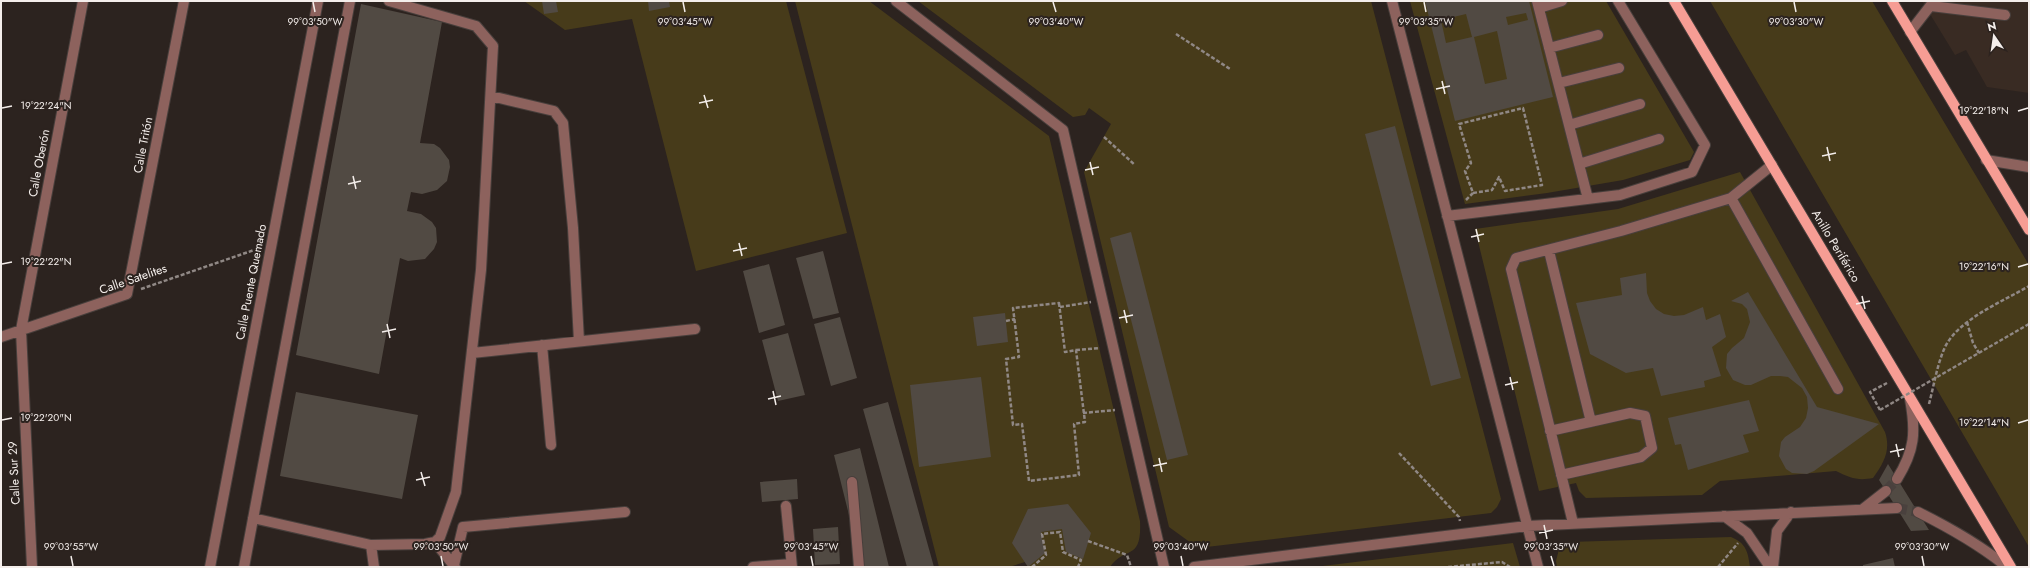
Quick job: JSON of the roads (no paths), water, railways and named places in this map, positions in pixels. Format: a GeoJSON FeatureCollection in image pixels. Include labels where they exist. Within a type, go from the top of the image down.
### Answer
{"type":"FeatureCollection","features":[{"type":"Feature","properties":{"kind":"main road","name":"Anillo Periférico"},"geometry":{"type":"LineString","coordinates":[[1674,1],[2011,567]]}},
{"type":"Feature","properties":{"kind":"main road"},"geometry":{"type":"LineString","coordinates":[[1892,1],[2029,230]]}},
{"type":"Feature","properties":{"kind":"street","name":"Calle Oberón"},"geometry":{"type":"LineString","coordinates":[[21,330],[83,1]]}},
{"type":"Feature","properties":{"kind":"street","name":"Calle Tritón"},"geometry":{"type":"LineString","coordinates":[[127,294],[184,1]]}},
{"type":"Feature","properties":{"kind":"street","name":"Calle Puente Quemado"},"geometry":{"type":"LineString","coordinates":[[210,567],[318,1]]}},
{"type":"Feature","properties":{"kind":"street"},"geometry":{"type":"LineString","coordinates":[[244,567],[350,1]]}},
{"type":"Feature","properties":{"kind":"street"},"geometry":{"type":"LineString","coordinates":[[253,518],[371,544],[425,544],[435,542],[440,537],[456,492],[481,270],[494,46],[476,26],[389,1]]}},
{"type":"Feature","properties":{"kind":"street"},"geometry":{"type":"LineString","coordinates":[[896,1],[1062,130],[1164,567]]}},
{"type":"Feature","properties":{"kind":"street"},"geometry":{"type":"LineString","coordinates":[[1392,1],[1538,567]]}},
{"type":"Feature","properties":{"kind":"street"},"geometry":{"type":"LineString","coordinates":[[1562,1],[1538,4],[1588,199]]}},
{"type":"Feature","properties":{"kind":"street"},"geometry":{"type":"LineString","coordinates":[[1448,216],[1620,195],[1692,172],[1705,145],[1618,1]]}},
{"type":"Feature","properties":{"kind":"street"},"geometry":{"type":"LineString","coordinates":[[1910,32],[1932,3],[2005,15]]}},
{"type":"Feature","properties":{"kind":"street"},"geometry":{"type":"LineString","coordinates":[[1549,48],[1598,35]]}},
{"type":"Feature","properties":{"kind":"street"},"geometry":{"type":"LineString","coordinates":[[1559,84],[1619,68]]}},
{"type":"Feature","properties":{"kind":"street"},"geometry":{"type":"LineString","coordinates":[[491,96],[554,111],[563,123],[573,228],[579,341]]}},
{"type":"Feature","properties":{"kind":"street"},"geometry":{"type":"LineString","coordinates":[[1569,125],[1640,104]]}},
{"type":"Feature","properties":{"kind":"street"},"geometry":{"type":"LineString","coordinates":[[1579,164],[1659,139]]}},
{"type":"Feature","properties":{"kind":"street"},"geometry":{"type":"LineString","coordinates":[[1986,160],[2029,167]]}},
{"type":"Feature","properties":{"kind":"street"},"geometry":{"type":"LineString","coordinates":[[1573,523],[1511,269],[1516,258],[1549,251],[1731,198],[1772,165]]}},
{"type":"Feature","properties":{"kind":"street"},"geometry":{"type":"LineString","coordinates":[[1731,198],[1838,389]]}},
{"type":"Feature","properties":{"kind":"street"},"geometry":{"type":"LineString","coordinates":[[1549,251],[1591,422]]}},
{"type":"Feature","properties":{"kind":"street","name":"Calle Satelites"},"geometry":{"type":"LineString","coordinates":[[1,337],[127,294]]}},
{"type":"Feature","properties":{"kind":"street"},"geometry":{"type":"LineString","coordinates":[[472,353],[695,329]]}},
{"type":"Feature","properties":{"kind":"street","name":"Calle Sur 29"},"geometry":{"type":"LineString","coordinates":[[21,330],[32,567]]}},
{"type":"Feature","properties":{"kind":"street"},"geometry":{"type":"LineString","coordinates":[[542,345],[550,445]]}},
{"type":"Feature","properties":{"kind":"street"},"geometry":{"type":"LineString","coordinates":[[1897,479],[1908,461],[1914,442],[1914,420],[1910,397]]}},
{"type":"Feature","properties":{"kind":"street"},"geometry":{"type":"LineString","coordinates":[[1550,431],[1630,413],[1645,416],[1652,448],[1641,457],[1561,475]]}},
{"type":"Feature","properties":{"kind":"street"},"geometry":{"type":"LineString","coordinates":[[852,482],[859,567]]}},
{"type":"Feature","properties":{"kind":"street"},"geometry":{"type":"LineString","coordinates":[[1863,509],[1886,491]]}},
{"type":"Feature","properties":{"kind":"street"},"geometry":{"type":"LineString","coordinates":[[753,567],[792,565],[786,506]]}},
{"type":"Feature","properties":{"kind":"street"},"geometry":{"type":"LineString","coordinates":[[1194,567],[1527,526],[1897,508]]}},
{"type":"Feature","properties":{"kind":"street"},"geometry":{"type":"LineString","coordinates":[[454,566],[463,527],[625,512]]}},
{"type":"Feature","properties":{"kind":"street"},"geometry":{"type":"LineString","coordinates":[[1773,567],[1777,531],[1791,512]]}},
{"type":"Feature","properties":{"kind":"street"},"geometry":{"type":"LineString","coordinates":[[1918,512],[1954,530],[1991,554],[2007,567]]}},
{"type":"Feature","properties":{"kind":"street"},"geometry":{"type":"LineString","coordinates":[[1724,516],[1747,534],[1770,567]]}},
{"type":"Feature","properties":{"kind":"street"},"geometry":{"type":"LineString","coordinates":[[435,542],[454,566]]}},
{"type":"Feature","properties":{"kind":"street"},"geometry":{"type":"LineString","coordinates":[[371,544],[374,567]]}},
{"type":"Feature","properties":{"kind":"tunnel"},"geometry":{"type":"LineString","coordinates":[[1886,491],[1897,479]]}},
{"type":"Feature","properties":{"kind":"tunnel"},"geometry":{"type":"LineString","coordinates":[[1897,508],[1918,512]]}}]}
